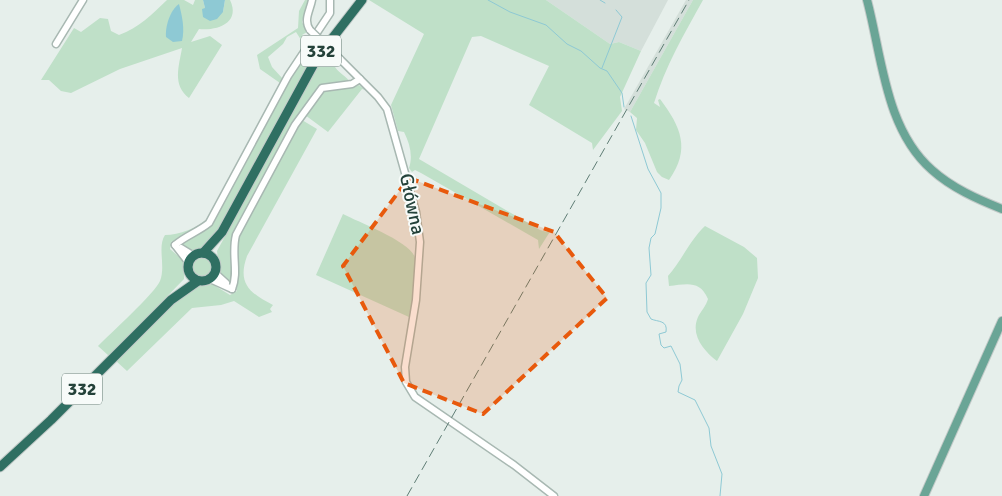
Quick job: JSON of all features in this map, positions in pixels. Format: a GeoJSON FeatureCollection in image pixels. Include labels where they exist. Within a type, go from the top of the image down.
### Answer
{"type":"FeatureCollection","features":[{"type":"Feature","properties":{"kind":"highway","name":"332"},"geometry":{"type":"LineString","coordinates":[[0,467],[51,420],[171,300],[198,281],[213,276],[214,255],[222,232],[317,58],[362,0]]}},
{"type":"Feature","properties":{"kind":"highway","name":"332"},"geometry":{"type":"LineString","coordinates":[[171,300],[194,261],[222,232]]}},
{"type":"Feature","properties":{"kind":"highway"},"geometry":{"type":"LineString","coordinates":[[198,281],[194,261],[210,255],[215,261]]}},
{"type":"Feature","properties":{"kind":"main road"},"geometry":{"type":"LineString","coordinates":[[868,0],[891,101],[912,147],[927,166],[949,184],[1002,209]]}},
{"type":"Feature","properties":{"kind":"main road"},"geometry":{"type":"LineString","coordinates":[[924,496],[1002,321]]}},
{"type":"Feature","properties":{"kind":"street"},"geometry":{"type":"LineString","coordinates":[[56,44],[83,0]]}},
{"type":"Feature","properties":{"kind":"street","name":"Główna"},"geometry":{"type":"LineString","coordinates":[[312,0],[307,18],[307,25],[310,30],[382,102],[389,114],[416,212],[420,242],[420,270],[405,367],[406,382],[415,397],[514,465],[554,496]]}},
{"type":"Feature","properties":{"kind":"street"},"geometry":{"type":"LineString","coordinates":[[194,261],[175,245],[183,238],[193,235],[209,223],[288,76],[330,13],[330,0]]}},
{"type":"Feature","properties":{"kind":"street"},"geometry":{"type":"LineString","coordinates":[[213,276],[232,290],[236,276],[232,249],[236,235],[295,125],[322,88],[352,84],[360,79]]}},
{"type":"Feature","properties":{"kind":"highlighted area"},"geometry":{"type":"Polygon","coordinates":[[[409,178],[554,232],[607,298],[483,414],[404,383],[343,266],[409,178]]]}},
{"type":"Feature","properties":{"kind":"shaded area"},"geometry":{"type":"Polygon","coordinates":[[[546,0],[668,0],[641,51],[619,42],[610,44],[546,0]]]}},
{"type":"Feature","properties":{"kind":"shaded area"},"geometry":{"type":"Polygon","coordinates":[[[686,0],[693,0],[630,112],[624,109],[686,0]]]}},
{"type":"Feature","properties":{"kind":"green space"},"geometry":{"type":"Polygon","coordinates":[[[167,0],[184,0],[193,5],[195,0],[203,0],[205,8],[223,12],[225,0],[230,0],[233,8],[230,20],[220,27],[199,29],[191,42],[210,36],[222,45],[189,98],[180,87],[178,75],[182,48],[120,69],[71,93],[61,91],[49,80],[41,80],[74,28],[81,32],[100,18],[108,19],[111,31],[119,35],[139,25],[167,0]]]}},
{"type":"Feature","properties":{"kind":"green space"},"geometry":{"type":"Polygon","coordinates":[[[305,0],[308,0],[302,22],[307,32],[302,35],[319,48],[213,240],[205,249],[194,252],[172,241],[170,249],[185,262],[184,279],[109,356],[98,346],[141,304],[160,281],[162,275],[162,245],[165,235],[188,230],[208,218],[280,83],[260,69],[257,55],[298,28],[299,11],[305,0]],[[296,32],[287,37],[283,44],[268,57],[272,67],[283,79],[299,54],[303,43],[296,32]]]}},
{"type":"Feature","properties":{"kind":"green space"},"geometry":{"type":"Polygon","coordinates":[[[369,0],[546,0],[610,44],[619,42],[641,51],[620,97],[622,111],[593,150],[592,143],[529,105],[549,66],[481,36],[472,37],[419,159],[540,230],[547,232],[551,230],[539,249],[538,240],[421,173],[415,170],[412,172],[409,168],[411,154],[409,146],[404,132],[398,131],[391,105],[424,34],[369,0]]]}},
{"type":"Feature","properties":{"kind":"green space"},"geometry":{"type":"Polygon","coordinates":[[[693,0],[703,0],[669,64],[654,103],[660,107],[658,100],[660,99],[673,119],[681,138],[680,158],[669,180],[657,172],[645,143],[636,130],[637,118],[630,112],[693,0]]]}},
{"type":"Feature","properties":{"kind":"green space"},"geometry":{"type":"Polygon","coordinates":[[[325,53],[352,87],[359,85],[365,90],[362,89],[328,132],[305,115],[302,120],[317,129],[247,256],[244,266],[245,281],[248,286],[252,292],[273,305],[270,309],[272,312],[259,317],[234,301],[221,305],[192,308],[127,371],[116,361],[185,291],[197,284],[205,286],[212,284],[230,295],[237,291],[236,287],[220,275],[217,251],[325,53]]]}},
{"type":"Feature","properties":{"kind":"green space"},"geometry":{"type":"Polygon","coordinates":[[[343,214],[395,239],[412,252],[415,258],[416,272],[409,317],[316,275],[343,214]]]}},
{"type":"Feature","properties":{"kind":"green space"},"geometry":{"type":"Polygon","coordinates":[[[705,226],[744,247],[757,258],[758,278],[743,314],[717,361],[703,347],[697,336],[696,324],[698,317],[708,299],[705,293],[697,286],[692,285],[669,286],[668,276],[705,226]]]}},
{"type":"Feature","properties":{"kind":"green space"},"geometry":{"type":"Polygon","coordinates":[[[202,258],[209,261],[212,268],[209,275],[202,278],[195,275],[192,268],[195,261],[202,258]]]}},
{"type":"Feature","properties":{"kind":"water"},"geometry":{"type":"Polygon","coordinates":[[[203,0],[225,0],[223,12],[217,19],[210,21],[203,17],[202,9],[205,8],[203,0]]]}},
{"type":"Feature","properties":{"kind":"water"},"geometry":{"type":"Polygon","coordinates":[[[179,4],[183,22],[183,36],[182,41],[173,42],[166,37],[166,28],[171,14],[179,4]]]}},
{"type":"Feature","properties":{"kind":"waterway"},"geometry":{"type":"LineString","coordinates":[[488,0],[510,12],[546,25],[567,44],[581,51],[600,68],[607,71],[622,93],[624,107]]}},
{"type":"Feature","properties":{"kind":"waterway"},"geometry":{"type":"LineString","coordinates":[[600,0],[605,3]]}},
{"type":"Feature","properties":{"kind":"waterway"},"geometry":{"type":"LineString","coordinates":[[602,68],[622,17],[616,10]]}},
{"type":"Feature","properties":{"kind":"waterway"},"geometry":{"type":"LineString","coordinates":[[631,116],[648,169],[661,193],[661,208],[655,234],[651,238],[649,248],[651,275],[646,283],[647,312],[651,319],[662,322],[665,325],[666,332],[659,334],[661,345],[664,348],[671,346],[680,364],[682,380],[678,392],[695,400],[709,428],[711,446],[722,474],[720,496]]}},
{"type":"Feature","properties":{"kind":"railway"},"geometry":{"type":"LineString","coordinates":[[407,496],[689,0]]}}]}
